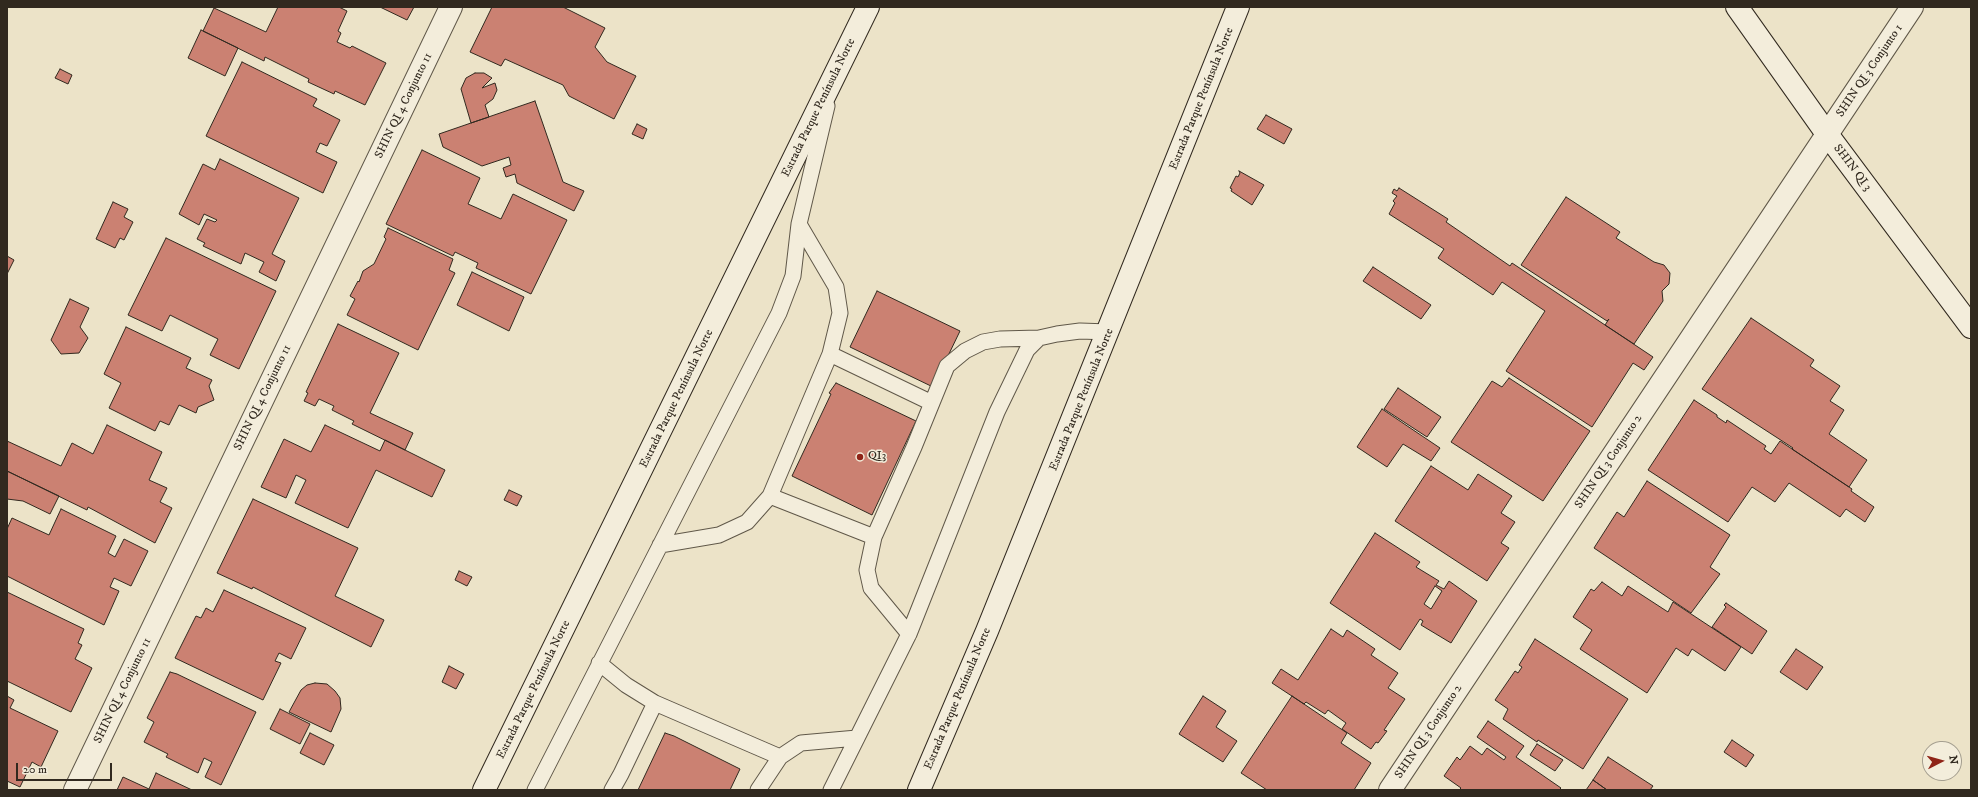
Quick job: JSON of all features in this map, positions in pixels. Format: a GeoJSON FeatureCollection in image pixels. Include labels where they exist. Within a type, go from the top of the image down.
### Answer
{"type":"FeatureCollection","features":[{"type":"Feature","properties":{"kind":"street","name":"SHIN QI 4 Conjunto 11"},"geometry":{"type":"LineString","coordinates":[[75,790],[451,7]]}},
{"type":"Feature","properties":{"kind":"street","name":"Estrada Parque Península Norte"},"geometry":{"type":"LineString","coordinates":[[484,790],[833,82],[868,7]]}},
{"type":"Feature","properties":{"kind":"street","name":"Estrada Parque Península Norte"},"geometry":{"type":"LineString","coordinates":[[919,790],[987,632],[1109,332],[1238,7]]}},
{"type":"Feature","properties":{"kind":"street","name":"SHIN QI 3"},"geometry":{"type":"LineString","coordinates":[[1737,7],[1827,134],[1971,327]]}},
{"type":"Feature","properties":{"kind":"street","name":"SHIN QI 3 Conjunto 1"},"geometry":{"type":"LineString","coordinates":[[1827,134],[1912,7]]}},
{"type":"Feature","properties":{"kind":"street","name":"SHIN QI 3 Conjunto 2"},"geometry":{"type":"LineString","coordinates":[[1390,790],[1827,134]]}},
{"type":"Feature","properties":{"kind":"lane"},"geometry":{"type":"LineString","coordinates":[[535,790],[779,313],[793,276],[799,224],[833,82]]}},
{"type":"Feature","properties":{"kind":"lane"},"geometry":{"type":"LineString","coordinates":[[660,544],[719,535],[747,522],[770,496],[830,354],[840,313],[836,287],[799,224]]}},
{"type":"Feature","properties":{"kind":"lane"},"geometry":{"type":"LineString","coordinates":[[909,634],[871,588],[867,570],[874,537],[932,403],[946,366],[965,351],[983,342],[1000,339],[1039,338],[1080,331],[1109,332]]}},
{"type":"Feature","properties":{"kind":"lane"},"geometry":{"type":"LineString","coordinates":[[831,790],[909,634],[997,412],[1027,350],[1039,338]]}},
{"type":"Feature","properties":{"kind":"lane"},"geometry":{"type":"LineString","coordinates":[[830,354],[932,403]]}},
{"type":"Feature","properties":{"kind":"lane"},"geometry":{"type":"LineString","coordinates":[[770,496],[874,537]]}},
{"type":"Feature","properties":{"kind":"lane"},"geometry":{"type":"LineString","coordinates":[[599,664],[626,685],[655,703],[780,757]]}},
{"type":"Feature","properties":{"kind":"lane"},"geometry":{"type":"LineString","coordinates":[[612,790],[622,774],[655,703]]}},
{"type":"Feature","properties":{"kind":"lane"},"geometry":{"type":"LineString","coordinates":[[758,790],[780,757],[801,743],[856,738]]}},
{"type":"Feature","properties":{"kind":"building"},"geometry":{"type":"Polygon","coordinates":[[[278,7],[339,7],[347,11],[338,31],[341,33],[337,42],[350,48],[352,46],[386,63],[365,105],[335,91],[334,94],[308,82],[309,79],[265,57],[264,61],[203,31],[214,8],[266,32],[278,7]]]}},
{"type":"Feature","properties":{"kind":"building"},"geometry":{"type":"Polygon","coordinates":[[[380,7],[414,7],[407,20],[380,7]]]}},
{"type":"Feature","properties":{"kind":"building"},"geometry":{"type":"Polygon","coordinates":[[[492,7],[563,7],[605,28],[595,47],[607,62],[636,76],[614,119],[569,96],[563,85],[505,59],[501,66],[470,52],[492,7]]]}},
{"type":"Feature","properties":{"kind":"building"},"geometry":{"type":"Polygon","coordinates":[[[201,30],[238,48],[225,76],[188,58],[201,30]]]}},
{"type":"Feature","properties":{"kind":"building"},"geometry":{"type":"Polygon","coordinates":[[[242,62],[317,99],[313,106],[340,120],[327,146],[320,143],[316,152],[337,162],[323,193],[206,136],[242,62]]]}},
{"type":"Feature","properties":{"kind":"building"},"geometry":{"type":"Polygon","coordinates":[[[60,69],[72,75],[68,84],[55,78],[60,69]]]}},
{"type":"Feature","properties":{"kind":"building"},"geometry":{"type":"Polygon","coordinates":[[[475,73],[484,73],[492,78],[482,88],[495,83],[497,90],[493,99],[485,105],[489,117],[471,123],[461,89],[466,78],[475,73]]]}},
{"type":"Feature","properties":{"kind":"building"},"geometry":{"type":"Polygon","coordinates":[[[535,101],[563,182],[584,191],[574,211],[517,183],[515,174],[506,177],[503,168],[511,165],[509,157],[482,166],[443,147],[439,134],[535,101]]]}},
{"type":"Feature","properties":{"kind":"building"},"geometry":{"type":"Polygon","coordinates":[[[1266,115],[1292,129],[1284,144],[1257,129],[1266,115]]]}},
{"type":"Feature","properties":{"kind":"building"},"geometry":{"type":"Polygon","coordinates":[[[637,124],[647,129],[643,139],[632,134],[637,124]]]}},
{"type":"Feature","properties":{"kind":"building"},"geometry":{"type":"Polygon","coordinates":[[[422,150],[480,178],[468,204],[501,219],[513,194],[567,220],[531,294],[476,268],[478,263],[455,252],[453,256],[386,224],[422,150]]]}},
{"type":"Feature","properties":{"kind":"building"},"geometry":{"type":"Polygon","coordinates":[[[220,159],[299,198],[272,254],[285,261],[276,281],[259,272],[264,262],[245,253],[241,264],[203,246],[205,243],[197,239],[207,219],[215,222],[217,220],[204,214],[199,225],[179,214],[203,164],[215,170],[220,159]]]}},
{"type":"Feature","properties":{"kind":"building"},"geometry":{"type":"Polygon","coordinates":[[[1239,171],[1264,185],[1252,205],[1231,191],[1232,189],[1230,188],[1236,176],[1238,177],[1240,173],[1239,171]]]}},
{"type":"Feature","properties":{"kind":"building"},"geometry":{"type":"Polygon","coordinates":[[[1399,188],[1448,219],[1446,222],[1510,266],[1512,263],[1653,357],[1644,370],[1633,363],[1592,427],[1506,371],[1545,311],[1502,282],[1493,295],[1438,258],[1444,249],[1389,214],[1395,203],[1393,201],[1397,196],[1392,193],[1394,189],[1397,191],[1399,188]]]}},
{"type":"Feature","properties":{"kind":"building"},"geometry":{"type":"Polygon","coordinates":[[[1566,197],[1620,232],[1616,238],[1654,262],[1664,265],[1670,273],[1669,284],[1662,291],[1663,301],[1634,344],[1605,325],[1609,319],[1607,321],[1521,265],[1566,197]]]}},
{"type":"Feature","properties":{"kind":"building"},"geometry":{"type":"Polygon","coordinates":[[[113,202],[128,209],[124,217],[133,222],[124,240],[120,238],[115,248],[96,239],[113,202]]]}},
{"type":"Feature","properties":{"kind":"building"},"geometry":{"type":"Polygon","coordinates":[[[388,228],[453,259],[449,270],[455,273],[418,350],[347,315],[355,299],[350,296],[358,281],[359,282],[363,271],[374,264],[386,239],[384,237],[388,228]]]}},
{"type":"Feature","properties":{"kind":"building"},"geometry":{"type":"Polygon","coordinates":[[[166,238],[276,291],[239,369],[210,355],[218,339],[170,315],[162,331],[128,315],[166,238]]]}},
{"type":"Feature","properties":{"kind":"building"},"geometry":{"type":"Polygon","coordinates":[[[7,256],[14,260],[7,274],[7,256]]]}},
{"type":"Feature","properties":{"kind":"building"},"geometry":{"type":"Polygon","coordinates":[[[1373,267],[1431,305],[1421,319],[1363,281],[1373,267]]]}},
{"type":"Feature","properties":{"kind":"building"},"geometry":{"type":"Polygon","coordinates":[[[472,272],[524,297],[509,331],[457,305],[472,272]]]}},
{"type":"Feature","properties":{"kind":"building"},"geometry":{"type":"Polygon","coordinates":[[[877,291],[960,331],[933,387],[850,347],[877,291]]]}},
{"type":"Feature","properties":{"kind":"building"},"geometry":{"type":"Polygon","coordinates":[[[70,299],[89,308],[80,327],[88,338],[79,353],[61,354],[51,340],[70,299]]]}},
{"type":"Feature","properties":{"kind":"building"},"geometry":{"type":"Polygon","coordinates":[[[1751,318],[1814,360],[1810,366],[1840,386],[1830,401],[1844,410],[1829,434],[1867,460],[1849,487],[1792,449],[1793,448],[1702,389],[1751,318]]]}},
{"type":"Feature","properties":{"kind":"building"},"geometry":{"type":"Polygon","coordinates":[[[338,324],[399,353],[370,413],[413,433],[405,450],[352,424],[354,421],[332,410],[334,406],[319,399],[315,406],[304,401],[308,393],[306,392],[338,324]]]}},
{"type":"Feature","properties":{"kind":"building"},"geometry":{"type":"Polygon","coordinates":[[[126,327],[191,358],[186,368],[212,380],[209,386],[214,400],[198,407],[196,413],[179,405],[169,425],[160,421],[155,431],[109,408],[121,383],[104,374],[126,327]]]}},
{"type":"Feature","properties":{"kind":"building"},"geometry":{"type":"Polygon","coordinates":[[[1509,378],[1590,431],[1543,501],[1451,442],[1492,381],[1502,387],[1509,378]]]}},
{"type":"Feature","properties":{"kind":"building"},"geometry":{"type":"Polygon","coordinates":[[[836,383],[916,421],[872,515],[792,476],[831,394],[829,393],[836,383]]]}},
{"type":"Feature","properties":{"kind":"building"},"geometry":{"type":"Polygon","coordinates":[[[1398,388],[1441,417],[1427,437],[1384,409],[1398,388]]]}},
{"type":"Feature","properties":{"kind":"building"},"geometry":{"type":"Polygon","coordinates":[[[1694,400],[1717,415],[1717,417],[1726,423],[1727,420],[1766,446],[1764,449],[1771,454],[1780,441],[1852,489],[1851,491],[1874,507],[1865,522],[1846,509],[1840,517],[1789,483],[1775,502],[1752,487],[1728,522],[1648,470],[1694,400]]]}},
{"type":"Feature","properties":{"kind":"building"},"geometry":{"type":"Polygon","coordinates":[[[1382,409],[1440,448],[1431,461],[1403,444],[1387,467],[1357,447],[1382,409]]]}},
{"type":"Feature","properties":{"kind":"building"},"geometry":{"type":"Polygon","coordinates":[[[107,425],[162,452],[149,480],[167,488],[160,502],[172,508],[155,543],[88,507],[87,510],[7,471],[7,441],[61,466],[72,443],[93,454],[107,425]]]}},
{"type":"Feature","properties":{"kind":"building"},"geometry":{"type":"Polygon","coordinates":[[[325,425],[380,451],[385,440],[445,470],[432,497],[376,470],[348,528],[295,503],[306,480],[296,475],[286,498],[261,487],[284,439],[311,452],[325,425]]]}},
{"type":"Feature","properties":{"kind":"building"},"geometry":{"type":"Polygon","coordinates":[[[1431,466],[1468,490],[1478,474],[1512,496],[1501,513],[1515,522],[1501,543],[1509,548],[1487,581],[1395,521],[1431,466]]]}},
{"type":"Feature","properties":{"kind":"building"},"geometry":{"type":"Polygon","coordinates":[[[7,471],[59,496],[50,514],[23,501],[7,499],[7,471]]]}},
{"type":"Feature","properties":{"kind":"building"},"geometry":{"type":"Polygon","coordinates":[[[1647,481],[1730,535],[1710,567],[1720,574],[1691,613],[1594,548],[1617,512],[1624,517],[1647,481]]]}},
{"type":"Feature","properties":{"kind":"building"},"geometry":{"type":"Polygon","coordinates":[[[509,490],[522,496],[517,506],[504,500],[509,490]]]}},
{"type":"Feature","properties":{"kind":"building"},"geometry":{"type":"Polygon","coordinates":[[[253,499],[358,548],[335,596],[384,620],[371,647],[253,587],[252,589],[217,573],[253,499]]]}},
{"type":"Feature","properties":{"kind":"building"},"geometry":{"type":"Polygon","coordinates":[[[61,509],[116,536],[108,553],[115,557],[124,539],[148,551],[131,586],[114,578],[110,587],[119,591],[104,625],[7,576],[7,529],[12,518],[49,535],[61,509]]]}},
{"type":"Feature","properties":{"kind":"building"},"geometry":{"type":"Polygon","coordinates":[[[1375,533],[1420,562],[1416,567],[1439,581],[1436,585],[1444,589],[1449,581],[1477,601],[1451,643],[1421,625],[1423,621],[1420,619],[1400,650],[1330,603],[1375,533]],[[1435,586],[1424,604],[1431,609],[1442,591],[1435,586]]]}},
{"type":"Feature","properties":{"kind":"building"},"geometry":{"type":"Polygon","coordinates":[[[459,571],[472,577],[467,586],[455,580],[459,571]]]}},
{"type":"Feature","properties":{"kind":"building"},"geometry":{"type":"Polygon","coordinates":[[[1602,582],[1622,596],[1628,586],[1668,612],[1673,602],[1741,647],[1725,671],[1692,649],[1688,656],[1676,648],[1647,693],[1580,649],[1592,630],[1573,617],[1591,589],[1594,591],[1602,582]]]}},
{"type":"Feature","properties":{"kind":"building"},"geometry":{"type":"Polygon","coordinates":[[[224,590],[306,628],[291,659],[279,653],[275,661],[281,663],[263,700],[175,658],[196,616],[201,618],[206,608],[213,612],[224,590]]]}},
{"type":"Feature","properties":{"kind":"building"},"geometry":{"type":"Polygon","coordinates":[[[7,592],[84,629],[78,643],[82,645],[75,659],[92,668],[71,712],[7,681],[7,592]]]}},
{"type":"Feature","properties":{"kind":"building"},"geometry":{"type":"Polygon","coordinates":[[[1726,603],[1767,631],[1752,654],[1712,627],[1726,607],[1724,605],[1726,603]]]}},
{"type":"Feature","properties":{"kind":"building"},"geometry":{"type":"Polygon","coordinates":[[[1331,629],[1343,637],[1347,630],[1375,649],[1371,655],[1398,673],[1388,688],[1405,699],[1384,730],[1387,731],[1378,743],[1376,742],[1371,749],[1342,729],[1346,723],[1328,710],[1325,714],[1306,702],[1304,704],[1272,683],[1281,669],[1298,680],[1331,629]]]}},
{"type":"Feature","properties":{"kind":"building"},"geometry":{"type":"Polygon","coordinates":[[[1535,639],[1628,699],[1583,769],[1538,740],[1537,742],[1503,719],[1508,709],[1495,700],[1515,671],[1518,673],[1522,667],[1519,665],[1535,639]]]}},
{"type":"Feature","properties":{"kind":"building"},"geometry":{"type":"Polygon","coordinates":[[[1796,649],[1823,667],[1807,690],[1780,672],[1796,649]]]}},
{"type":"Feature","properties":{"kind":"building"},"geometry":{"type":"Polygon","coordinates":[[[449,666],[464,674],[456,689],[442,682],[449,666]]]}},
{"type":"Feature","properties":{"kind":"building"},"geometry":{"type":"Polygon","coordinates":[[[170,672],[256,712],[221,785],[205,777],[212,762],[204,758],[198,773],[166,757],[168,754],[144,742],[154,722],[147,718],[170,672]]]}},
{"type":"Feature","properties":{"kind":"building"},"geometry":{"type":"Polygon","coordinates":[[[315,683],[327,684],[340,698],[341,709],[331,732],[289,712],[301,690],[307,685],[315,683]]]}},
{"type":"Feature","properties":{"kind":"building"},"geometry":{"type":"Polygon","coordinates":[[[7,696],[14,700],[10,708],[58,731],[41,767],[32,762],[20,787],[7,781],[7,696]]]}},
{"type":"Feature","properties":{"kind":"building"},"geometry":{"type":"Polygon","coordinates":[[[1203,696],[1226,711],[1216,727],[1237,741],[1223,762],[1179,734],[1203,696]]]}},
{"type":"Feature","properties":{"kind":"building"},"geometry":{"type":"Polygon","coordinates":[[[1292,696],[1347,733],[1341,743],[1371,763],[1354,790],[1267,790],[1241,773],[1292,696]]]}},
{"type":"Feature","properties":{"kind":"building"},"geometry":{"type":"Polygon","coordinates":[[[280,709],[310,724],[300,744],[270,729],[280,709]]]}},
{"type":"Feature","properties":{"kind":"building"},"geometry":{"type":"Polygon","coordinates":[[[1488,721],[1524,746],[1516,757],[1561,788],[1559,790],[1459,790],[1461,788],[1444,776],[1457,757],[1460,760],[1470,746],[1482,755],[1487,748],[1504,760],[1506,757],[1477,737],[1488,721]]]}},
{"type":"Feature","properties":{"kind":"building"},"geometry":{"type":"Polygon","coordinates":[[[310,733],[334,745],[324,765],[300,753],[310,733]]]}},
{"type":"Feature","properties":{"kind":"building"},"geometry":{"type":"Polygon","coordinates":[[[665,733],[740,769],[730,790],[638,790],[665,733]]]}},
{"type":"Feature","properties":{"kind":"building"},"geometry":{"type":"Polygon","coordinates":[[[1732,740],[1754,755],[1746,767],[1724,752],[1732,740]]]}},
{"type":"Feature","properties":{"kind":"building"},"geometry":{"type":"Polygon","coordinates":[[[1537,744],[1563,760],[1555,771],[1530,755],[1537,744]]]}},
{"type":"Feature","properties":{"kind":"building"},"geometry":{"type":"Polygon","coordinates":[[[1608,757],[1653,786],[1650,790],[1607,790],[1593,780],[1608,757]]]}},
{"type":"Feature","properties":{"kind":"building"},"geometry":{"type":"Polygon","coordinates":[[[156,773],[192,790],[117,790],[123,777],[149,789],[156,773]]]}},
{"type":"Feature","properties":{"kind":"building"},"geometry":{"type":"Polygon","coordinates":[[[1593,780],[1607,790],[1586,790],[1593,780]]]}},
{"type":"Feature","properties":{"kind":"place","name":"QI3"},"geometry":{"type":"Point","coordinates":[860,457]}}]}
